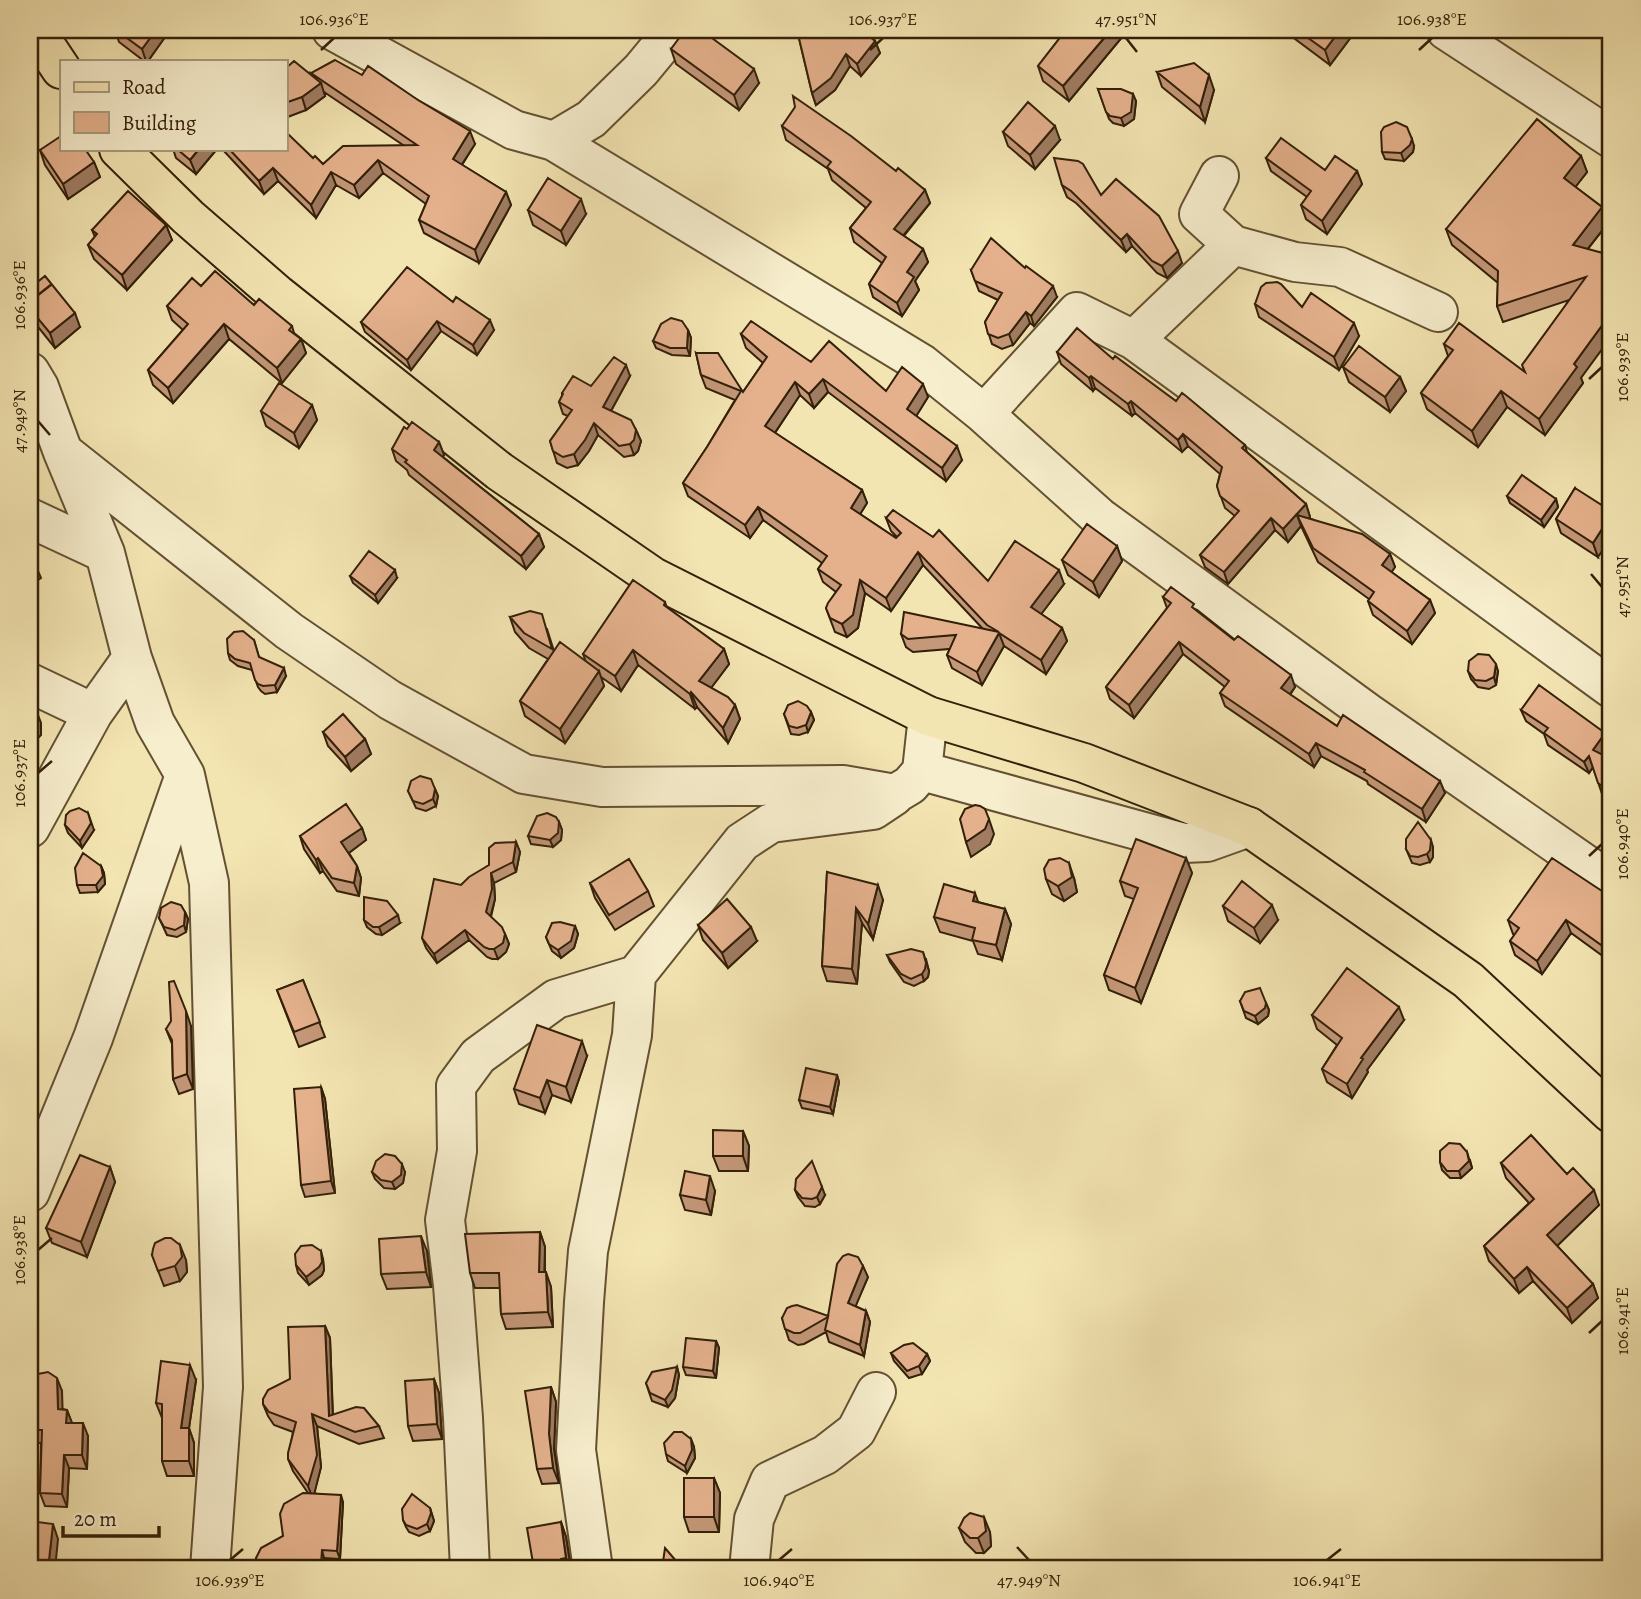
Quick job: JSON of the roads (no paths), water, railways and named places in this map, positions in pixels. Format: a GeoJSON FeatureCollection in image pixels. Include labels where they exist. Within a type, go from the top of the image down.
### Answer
{"type":"FeatureCollection","features":[{"type":"Feature","properties":{"kind":"main road"},"geometry":{"type":"LineString","coordinates":[[35,30],[60,68]]}},
{"type":"Feature","properties":{"kind":"main road"},"geometry":{"type":"LineString","coordinates":[[120,150],[188,217],[278,295],[499,471],[653,577],[928,716],[1084,763],[1249,827],[1468,980],[1611,1114]]}},
{"type":"Feature","properties":{"kind":"street"},"geometry":{"type":"LineString","coordinates":[[332,30],[514,130],[554,141],[922,364],[984,414],[1099,517],[1368,713],[1611,882]]}},
{"type":"Feature","properties":{"kind":"street"},"geometry":{"type":"LineString","coordinates":[[554,141],[591,119],[641,71],[674,30]]}},
{"type":"Feature","properties":{"kind":"street"},"geometry":{"type":"LineString","coordinates":[[1446,30],[1611,138]]}},
{"type":"Feature","properties":{"kind":"street"},"geometry":{"type":"LineString","coordinates":[[1219,176],[1199,215],[1233,245],[1295,262],[1340,267],[1438,312]]}},
{"type":"Feature","properties":{"kind":"street"},"geometry":{"type":"LineString","coordinates":[[1134,340],[1233,245]]}},
{"type":"Feature","properties":{"kind":"street"},"geometry":{"type":"LineString","coordinates":[[984,414],[1077,312],[1134,340],[1611,688]]}},
{"type":"Feature","properties":{"kind":"street"},"geometry":{"type":"LineString","coordinates":[[30,372],[39,387],[105,553],[132,658],[155,723],[186,775],[209,883],[223,1387],[210,1569]]}},
{"type":"Feature","properties":{"kind":"street"},"geometry":{"type":"LineString","coordinates":[[63,452],[289,631],[390,700],[524,774],[602,787],[909,783],[1184,843],[1207,842],[1249,827]]}},
{"type":"Feature","properties":{"kind":"street"},"geometry":{"type":"LineString","coordinates":[[30,519],[105,553]]}},
{"type":"Feature","properties":{"kind":"street"},"geometry":{"type":"LineString","coordinates":[[30,828],[93,713],[132,658]]}},
{"type":"Feature","properties":{"kind":"street"},"geometry":{"type":"LineString","coordinates":[[30,683],[93,713]]}},
{"type":"Feature","properties":{"kind":"street"},"geometry":{"type":"LineString","coordinates":[[593,1569],[576,1450],[584,1302],[588,1251],[632,1035],[636,975],[742,842],[771,823],[873,810],[909,783],[928,716]]}},
{"type":"Feature","properties":{"kind":"street"},"geometry":{"type":"LineString","coordinates":[[30,1192],[93,1038],[186,775]]}},
{"type":"Feature","properties":{"kind":"street"},"geometry":{"type":"LineString","coordinates":[[470,1569],[463,1418],[453,1285],[444,1220],[457,1152],[456,1086],[478,1056],[556,999],[636,975]]}},
{"type":"Feature","properties":{"kind":"street"},"geometry":{"type":"LineString","coordinates":[[749,1569],[754,1519],[770,1481],[825,1455],[856,1431],[876,1392]]}}]}
